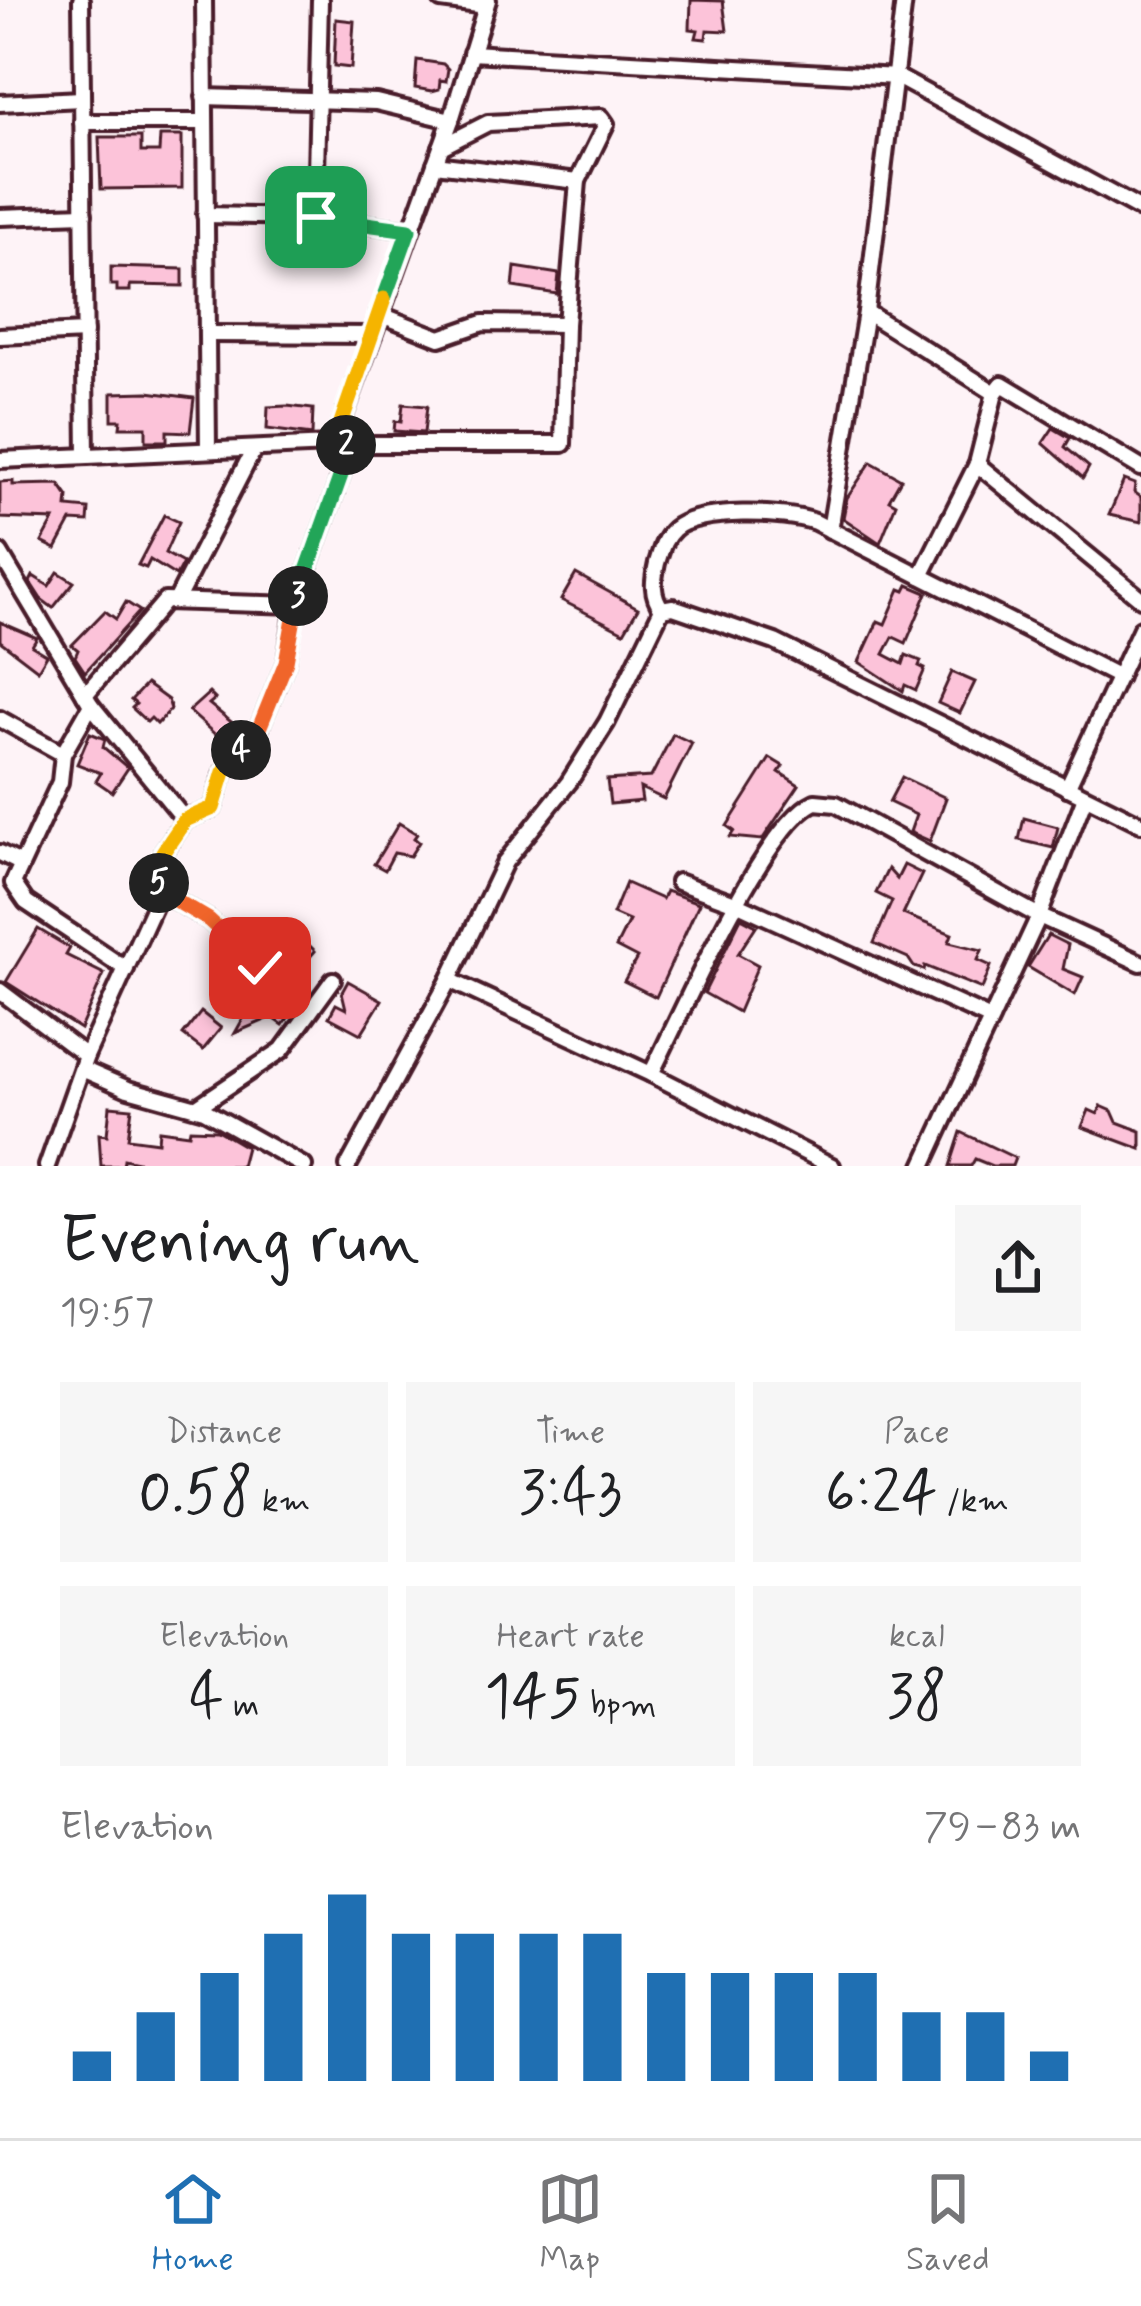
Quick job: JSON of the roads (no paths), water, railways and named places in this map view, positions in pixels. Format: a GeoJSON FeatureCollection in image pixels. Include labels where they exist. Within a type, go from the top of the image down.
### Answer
{"type":"FeatureCollection","features":[{"type":"Feature","properties":{"kind":"street"},"geometry":{"type":"LineString","coordinates":[[81,0],[86,456]]}},
{"type":"Feature","properties":{"kind":"street"},"geometry":{"type":"LineString","coordinates":[[204,0],[208,449]]}},
{"type":"Feature","properties":{"kind":"street"},"geometry":{"type":"LineString","coordinates":[[316,217],[320,0]]}},
{"type":"Feature","properties":{"kind":"street"},"geometry":{"type":"LineString","coordinates":[[333,446],[451,120],[487,3],[441,0]]}},
{"type":"Feature","properties":{"kind":"street"},"geometry":{"type":"LineString","coordinates":[[830,530],[866,312],[904,0]]}},
{"type":"Feature","properties":{"kind":"street"},"geometry":{"type":"LineString","coordinates":[[471,53],[897,77],[1141,210]]}},
{"type":"Feature","properties":{"kind":"street"},"geometry":{"type":"LineString","coordinates":[[204,98],[392,105],[451,120]]}},
{"type":"Feature","properties":{"kind":"street"},"geometry":{"type":"LineString","coordinates":[[0,103],[82,99]]}},
{"type":"Feature","properties":{"kind":"street"},"geometry":{"type":"LineString","coordinates":[[0,460],[352,444],[563,444],[566,324],[578,181],[606,124],[601,117],[488,124],[441,147]]}},
{"type":"Feature","properties":{"kind":"street"},"geometry":{"type":"LineString","coordinates":[[82,122],[204,122]]}},
{"type":"Feature","properties":{"kind":"street"},"geometry":{"type":"LineString","coordinates":[[435,164],[578,181]]}},
{"type":"Feature","properties":{"kind":"street"},"geometry":{"type":"LineString","coordinates":[[0,217],[84,214]]}},
{"type":"Feature","properties":{"kind":"street"},"geometry":{"type":"LineString","coordinates":[[206,215],[316,217],[409,230]]}},
{"type":"Feature","properties":{"kind":"street"},"geometry":{"type":"LineString","coordinates":[[866,312],[995,393]]}},
{"type":"Feature","properties":{"kind":"street"},"geometry":{"type":"LineString","coordinates":[[379,314],[440,338],[483,323],[566,324]]}},
{"type":"Feature","properties":{"kind":"street"},"geometry":{"type":"LineString","coordinates":[[0,336],[85,332]]}},
{"type":"Feature","properties":{"kind":"street"},"geometry":{"type":"LineString","coordinates":[[207,334],[373,335]]}},
{"type":"Feature","properties":{"kind":"street"},"geometry":{"type":"LineString","coordinates":[[921,576],[977,464],[995,393],[1002,384],[1141,468]]}},
{"type":"Feature","properties":{"kind":"street"},"geometry":{"type":"LineString","coordinates":[[47,1166],[84,1062],[158,890],[163,852],[185,820],[213,808],[224,772],[260,726],[286,662],[295,605],[352,444]]}},
{"type":"Feature","properties":{"kind":"street"},"geometry":{"type":"LineString","coordinates":[[177,599],[253,451]]}},
{"type":"Feature","properties":{"kind":"street"},"geometry":{"type":"LineString","coordinates":[[977,464],[1141,599]]}},
{"type":"Feature","properties":{"kind":"street"},"geometry":{"type":"LineString","coordinates":[[662,608],[655,598],[655,572],[663,544],[676,526],[704,518],[785,514],[830,530],[1119,677]]}},
{"type":"Feature","properties":{"kind":"street"},"geometry":{"type":"LineString","coordinates":[[0,553],[88,700],[185,820]]}},
{"type":"Feature","properties":{"kind":"street"},"geometry":{"type":"LineString","coordinates":[[126,969],[18,894],[13,883],[60,782],[63,754],[88,700],[165,601],[295,605]]}},
{"type":"Feature","properties":{"kind":"street"},"geometry":{"type":"LineString","coordinates":[[662,608],[673,607],[775,642],[1141,824]]}},
{"type":"Feature","properties":{"kind":"street"},"geometry":{"type":"LineString","coordinates":[[348,1166],[449,980],[506,862],[569,782],[607,722],[662,608]]}},
{"type":"Feature","properties":{"kind":"street"},"geometry":{"type":"LineString","coordinates":[[1067,788],[1141,628]]}},
{"type":"Feature","properties":{"kind":"street"},"geometry":{"type":"LineString","coordinates":[[0,719],[63,754]]}},
{"type":"Feature","properties":{"kind":"street"},"geometry":{"type":"LineString","coordinates":[[923,1166],[1039,916],[1085,797]]}},
{"type":"Feature","properties":{"kind":"street"},"geometry":{"type":"LineString","coordinates":[[651,1074],[738,904],[791,821],[804,807],[820,801],[836,804],[1039,916],[1141,963]]}},
{"type":"Feature","properties":{"kind":"street"},"geometry":{"type":"LineString","coordinates":[[0,853],[20,863]]}},
{"type":"Feature","properties":{"kind":"street"},"geometry":{"type":"LineString","coordinates":[[678,882],[738,904],[991,1019]]}},
{"type":"Feature","properties":{"kind":"street"},"geometry":{"type":"LineString","coordinates":[[158,890],[209,920],[260,968]]}},
{"type":"Feature","properties":{"kind":"street"},"geometry":{"type":"LineString","coordinates":[[197,1107],[281,1050],[333,980]]}},
{"type":"Feature","properties":{"kind":"street"},"geometry":{"type":"LineString","coordinates":[[449,980],[651,1074],[805,1160],[832,1166]]}},
{"type":"Feature","properties":{"kind":"street"},"geometry":{"type":"LineString","coordinates":[[0,991],[84,1062],[128,1089],[197,1107],[304,1166]]}}]}
